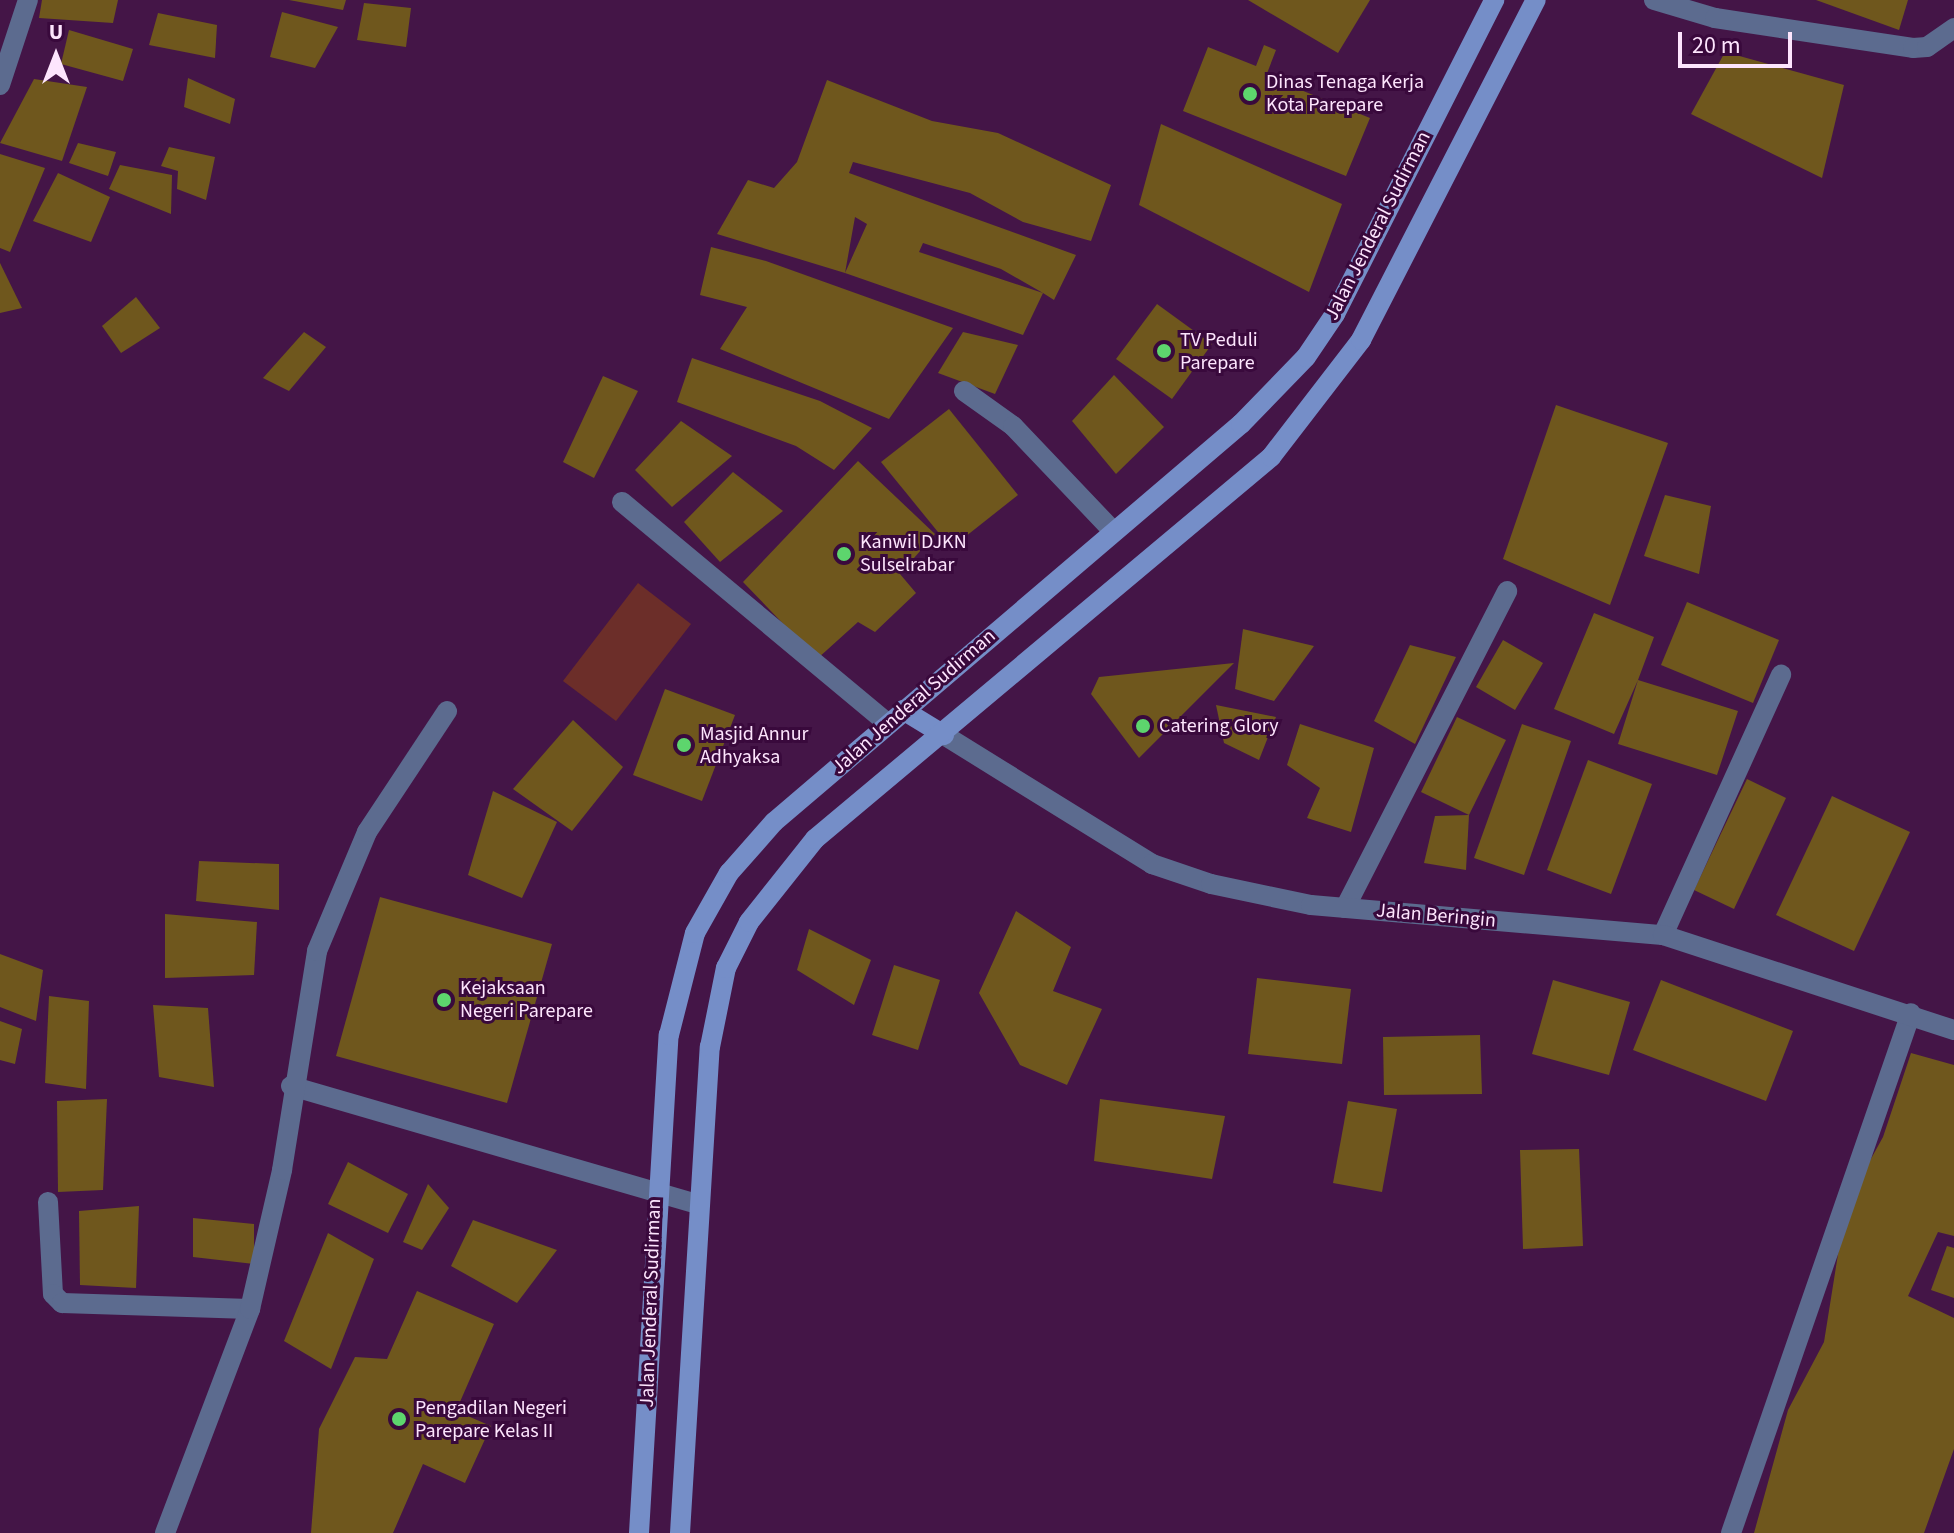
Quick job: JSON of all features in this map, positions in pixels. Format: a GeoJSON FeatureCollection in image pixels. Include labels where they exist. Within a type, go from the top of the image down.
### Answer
{"type":"FeatureCollection","features":[{"type":"Feature","properties":{"kind":"main road","name":"Jalan Jenderal Sudirman"},"geometry":{"type":"LineString","coordinates":[[639,1533],[654,1193],[669,1035],[695,933],[729,873],[774,822],[1241,424],[1306,357],[1335,314],[1494,0]]}},
{"type":"Feature","properties":{"kind":"main road","name":"Jalan Jenderal Sudirman"},"geometry":{"type":"LineString","coordinates":[[680,1533],[696,1204],[710,1047],[726,968],[749,922],[815,839],[944,735],[1271,457],[1334,379],[1536,0]]}},
{"type":"Feature","properties":{"kind":"main road"},"geometry":{"type":"LineString","coordinates":[[1306,357],[1334,379]]}},
{"type":"Feature","properties":{"kind":"main road"},"geometry":{"type":"LineString","coordinates":[[896,717],[944,735]]}},
{"type":"Feature","properties":{"kind":"street"},"geometry":{"type":"LineString","coordinates":[[0,85],[28,0]]}},
{"type":"Feature","properties":{"kind":"street"},"geometry":{"type":"LineString","coordinates":[[1654,0],[1715,18],[1913,48],[1927,47],[1954,28]]}},
{"type":"Feature","properties":{"kind":"street"},"geometry":{"type":"LineString","coordinates":[[964,391],[1013,426],[1113,531]]}},
{"type":"Feature","properties":{"kind":"street"},"geometry":{"type":"LineString","coordinates":[[622,502],[896,717]]}},
{"type":"Feature","properties":{"kind":"street"},"geometry":{"type":"LineString","coordinates":[[1345,908],[1507,591]]}},
{"type":"Feature","properties":{"kind":"street"},"geometry":{"type":"LineString","coordinates":[[1663,935],[1781,675]]}},
{"type":"Feature","properties":{"kind":"street"},"geometry":{"type":"LineString","coordinates":[[165,1533],[250,1309],[282,1170],[291,1086],[317,951],[367,832],[447,711]]}},
{"type":"Feature","properties":{"kind":"street","name":"Jalan Beringin"},"geometry":{"type":"LineString","coordinates":[[944,735],[1152,864],[1262,897],[1345,908],[1663,935],[1911,1013],[1954,1030]]}},
{"type":"Feature","properties":{"kind":"street"},"geometry":{"type":"LineString","coordinates":[[1731,1533],[1911,1013]]}},
{"type":"Feature","properties":{"kind":"street"},"geometry":{"type":"LineString","coordinates":[[291,1086],[696,1204]]}},
{"type":"Feature","properties":{"kind":"street"},"geometry":{"type":"LineString","coordinates":[[48,1202],[53,1294],[62,1303],[250,1309]]}},
{"type":"Feature","properties":{"kind":"shaded area"},"geometry":{"type":"Polygon","coordinates":[[[638,583],[691,624],[616,721],[563,681],[638,583]]]}},
{"type":"Feature","properties":{"kind":"building"},"geometry":{"type":"Polygon","coordinates":[[[42,0],[118,0],[113,23],[39,18],[42,0]]]}},
{"type":"Feature","properties":{"kind":"building"},"geometry":{"type":"Polygon","coordinates":[[[289,0],[346,0],[343,10],[289,0]]]}},
{"type":"Feature","properties":{"kind":"building","name":"Dinas Tenaga Kerja Kota Parepare"},"geometry":{"type":"Polygon","coordinates":[[[1248,0],[1370,0],[1338,53],[1248,0]]]}},
{"type":"Feature","properties":{"kind":"building"},"geometry":{"type":"Polygon","coordinates":[[[1816,0],[1908,0],[1899,30],[1816,0]]]}},
{"type":"Feature","properties":{"kind":"building"},"geometry":{"type":"Polygon","coordinates":[[[364,3],[411,8],[406,47],[357,40],[364,3]]]}},
{"type":"Feature","properties":{"kind":"building"},"geometry":{"type":"Polygon","coordinates":[[[282,12],[338,27],[315,68],[270,57],[282,12]]]}},
{"type":"Feature","properties":{"kind":"building"},"geometry":{"type":"Polygon","coordinates":[[[158,13],[217,25],[215,58],[149,45],[158,13]]]}},
{"type":"Feature","properties":{"kind":"building"},"geometry":{"type":"Polygon","coordinates":[[[69,30],[133,49],[123,81],[61,64],[69,30]]]}},
{"type":"Feature","properties":{"kind":"building","name":"Dinas Tenaga Kerja Kota Parepare"},"geometry":{"type":"Polygon","coordinates":[[[1264,45],[1276,50],[1266,76],[1370,118],[1346,176],[1183,111],[1208,47],[1256,66],[1264,45]]]}},
{"type":"Feature","properties":{"kind":"building"},"geometry":{"type":"Polygon","coordinates":[[[1725,52],[1844,85],[1822,178],[1691,114],[1725,52]]]}},
{"type":"Feature","properties":{"kind":"building"},"geometry":{"type":"Polygon","coordinates":[[[188,78],[235,99],[230,124],[184,107],[188,78]]]}},
{"type":"Feature","properties":{"kind":"building"},"geometry":{"type":"Polygon","coordinates":[[[34,79],[87,87],[62,161],[0,143],[34,79]]]}},
{"type":"Feature","properties":{"kind":"building"},"geometry":{"type":"Polygon","coordinates":[[[827,80],[932,121],[998,133],[1111,185],[1091,241],[1023,222],[970,193],[853,162],[849,173],[1076,255],[1054,300],[1043,293],[1023,335],[845,273],[717,234],[748,180],[774,188],[797,162],[827,80]],[[855,217],[845,273],[867,224],[855,217]],[[923,243],[919,252],[1043,293],[1001,269],[923,243]]]}},
{"type":"Feature","properties":{"kind":"building"},"geometry":{"type":"Polygon","coordinates":[[[1161,124],[1342,204],[1309,292],[1139,205],[1161,124]]]}},
{"type":"Feature","properties":{"kind":"building"},"geometry":{"type":"Polygon","coordinates":[[[78,143],[116,152],[108,176],[69,163],[78,143]]]}},
{"type":"Feature","properties":{"kind":"building"},"geometry":{"type":"Polygon","coordinates":[[[169,147],[215,157],[206,200],[177,189],[178,171],[161,166],[169,147]]]}},
{"type":"Feature","properties":{"kind":"building"},"geometry":{"type":"Polygon","coordinates":[[[0,154],[45,168],[10,252],[0,248],[0,154]]]}},
{"type":"Feature","properties":{"kind":"building"},"geometry":{"type":"Polygon","coordinates":[[[120,165],[172,175],[171,214],[109,189],[120,165]]]}},
{"type":"Feature","properties":{"kind":"building"},"geometry":{"type":"Polygon","coordinates":[[[58,173],[110,197],[91,242],[33,221],[58,173]]]}},
{"type":"Feature","properties":{"kind":"building"},"geometry":{"type":"Polygon","coordinates":[[[711,247],[766,261],[953,328],[889,419],[720,349],[747,307],[700,295],[711,247]]]}},
{"type":"Feature","properties":{"kind":"building"},"geometry":{"type":"Polygon","coordinates":[[[0,263],[22,308],[0,313],[0,263]]]}},
{"type":"Feature","properties":{"kind":"building"},"geometry":{"type":"Polygon","coordinates":[[[136,297],[160,328],[121,353],[102,326],[136,297]]]}},
{"type":"Feature","properties":{"kind":"building","name":"TV Peduli Parepare"},"geometry":{"type":"Polygon","coordinates":[[[1157,304],[1212,344],[1172,399],[1116,359],[1157,304]]]}},
{"type":"Feature","properties":{"kind":"building"},"geometry":{"type":"Polygon","coordinates":[[[304,332],[326,347],[289,391],[263,378],[304,332]]]}},
{"type":"Feature","properties":{"kind":"building"},"geometry":{"type":"Polygon","coordinates":[[[963,332],[1018,345],[995,394],[938,373],[963,332]]]}},
{"type":"Feature","properties":{"kind":"building"},"geometry":{"type":"Polygon","coordinates":[[[692,358],[820,401],[872,428],[834,470],[796,446],[677,402],[692,358]]]}},
{"type":"Feature","properties":{"kind":"building"},"geometry":{"type":"Polygon","coordinates":[[[1114,375],[1164,427],[1116,474],[1072,421],[1114,375]]]}},
{"type":"Feature","properties":{"kind":"building"},"geometry":{"type":"Polygon","coordinates":[[[603,376],[638,391],[594,478],[563,462],[603,376]]]}},
{"type":"Feature","properties":{"kind":"building"},"geometry":{"type":"Polygon","coordinates":[[[1556,405],[1668,443],[1610,605],[1503,559],[1556,405]]]}},
{"type":"Feature","properties":{"kind":"building"},"geometry":{"type":"Polygon","coordinates":[[[949,409],[1018,495],[951,548],[881,462],[949,409]]]}},
{"type":"Feature","properties":{"kind":"building"},"geometry":{"type":"Polygon","coordinates":[[[681,421],[732,456],[672,507],[635,470],[681,421]]]}},
{"type":"Feature","properties":{"kind":"building","name":"Kanwil DJKN Sulselrabar"},"geometry":{"type":"Polygon","coordinates":[[[858,461],[935,534],[900,574],[916,593],[875,632],[858,622],[817,659],[743,582],[858,461]]]}},
{"type":"Feature","properties":{"kind":"building"},"geometry":{"type":"Polygon","coordinates":[[[733,472],[783,511],[720,562],[684,522],[733,472]]]}},
{"type":"Feature","properties":{"kind":"building"},"geometry":{"type":"Polygon","coordinates":[[[1665,495],[1711,506],[1699,574],[1644,556],[1665,495]]]}},
{"type":"Feature","properties":{"kind":"building"},"geometry":{"type":"Polygon","coordinates":[[[1687,602],[1779,640],[1753,703],[1661,665],[1687,602]]]}},
{"type":"Feature","properties":{"kind":"building"},"geometry":{"type":"Polygon","coordinates":[[[1594,613],[1654,637],[1614,734],[1554,709],[1594,613]]]}},
{"type":"Feature","properties":{"kind":"building"},"geometry":{"type":"Polygon","coordinates":[[[1243,629],[1314,646],[1274,701],[1235,689],[1243,629]]]}},
{"type":"Feature","properties":{"kind":"building"},"geometry":{"type":"Polygon","coordinates":[[[1503,640],[1543,663],[1515,710],[1476,687],[1503,640]]]}},
{"type":"Feature","properties":{"kind":"building"},"geometry":{"type":"Polygon","coordinates":[[[1410,645],[1456,657],[1415,744],[1374,721],[1410,645]]]}},
{"type":"Feature","properties":{"kind":"building","name":"Catering Glory"},"geometry":{"type":"Polygon","coordinates":[[[1234,663],[1139,758],[1091,694],[1099,677],[1234,663]]]}},
{"type":"Feature","properties":{"kind":"building"},"geometry":{"type":"Polygon","coordinates":[[[1638,680],[1738,711],[1717,775],[1618,744],[1638,680]]]}},
{"type":"Feature","properties":{"kind":"building","name":"Masjid Annur Adhyaksa"},"geometry":{"type":"Polygon","coordinates":[[[665,689],[735,715],[702,801],[633,775],[665,689]]]}},
{"type":"Feature","properties":{"kind":"building"},"geometry":{"type":"Polygon","coordinates":[[[1216,705],[1276,717],[1259,760],[1224,743],[1216,705]]]}},
{"type":"Feature","properties":{"kind":"building"},"geometry":{"type":"Polygon","coordinates":[[[1457,717],[1506,740],[1469,815],[1421,792],[1457,717]]]}},
{"type":"Feature","properties":{"kind":"building"},"geometry":{"type":"Polygon","coordinates":[[[573,720],[623,767],[572,831],[513,789],[573,720]]]}},
{"type":"Feature","properties":{"kind":"building"},"geometry":{"type":"Polygon","coordinates":[[[1300,724],[1374,748],[1351,832],[1307,818],[1320,788],[1287,765],[1300,724]]]}},
{"type":"Feature","properties":{"kind":"building"},"geometry":{"type":"Polygon","coordinates":[[[1522,724],[1571,741],[1524,875],[1474,858],[1522,724]]]}},
{"type":"Feature","properties":{"kind":"building"},"geometry":{"type":"Polygon","coordinates":[[[1588,760],[1652,784],[1611,894],[1547,870],[1588,760]]]}},
{"type":"Feature","properties":{"kind":"building"},"geometry":{"type":"Polygon","coordinates":[[[1747,779],[1786,798],[1734,909],[1694,890],[1747,779]]]}},
{"type":"Feature","properties":{"kind":"building"},"geometry":{"type":"Polygon","coordinates":[[[493,791],[557,822],[522,898],[468,875],[493,791]]]}},
{"type":"Feature","properties":{"kind":"building"},"geometry":{"type":"Polygon","coordinates":[[[1832,796],[1910,832],[1854,951],[1776,915],[1832,796]]]}},
{"type":"Feature","properties":{"kind":"building"},"geometry":{"type":"Polygon","coordinates":[[[1469,815],[1466,870],[1424,863],[1435,816],[1469,815]]]}},
{"type":"Feature","properties":{"kind":"building"},"geometry":{"type":"Polygon","coordinates":[[[199,861],[279,864],[279,910],[196,901],[199,861]]]}},
{"type":"Feature","properties":{"kind":"building","name":"Kejaksaan Negeri Parepare"},"geometry":{"type":"Polygon","coordinates":[[[380,897],[552,944],[507,1103],[336,1056],[380,897]]]}},
{"type":"Feature","properties":{"kind":"building"},"geometry":{"type":"Polygon","coordinates":[[[1016,911],[1071,947],[1053,991],[1102,1009],[1067,1085],[1020,1065],[979,993],[1016,911]]]}},
{"type":"Feature","properties":{"kind":"building"},"geometry":{"type":"Polygon","coordinates":[[[165,914],[257,922],[254,975],[165,978],[165,914]]]}},
{"type":"Feature","properties":{"kind":"building"},"geometry":{"type":"Polygon","coordinates":[[[809,929],[871,960],[854,1005],[797,970],[809,929]]]}},
{"type":"Feature","properties":{"kind":"building"},"geometry":{"type":"Polygon","coordinates":[[[0,954],[43,970],[36,1021],[0,1007],[0,954]]]}},
{"type":"Feature","properties":{"kind":"building"},"geometry":{"type":"Polygon","coordinates":[[[894,965],[940,980],[918,1050],[872,1035],[894,965]]]}},
{"type":"Feature","properties":{"kind":"building"},"geometry":{"type":"Polygon","coordinates":[[[1257,978],[1351,989],[1342,1064],[1248,1054],[1257,978]]]}},
{"type":"Feature","properties":{"kind":"building"},"geometry":{"type":"Polygon","coordinates":[[[1553,980],[1630,1002],[1609,1075],[1532,1054],[1553,980]]]}},
{"type":"Feature","properties":{"kind":"building"},"geometry":{"type":"Polygon","coordinates":[[[1661,980],[1793,1031],[1766,1101],[1633,1050],[1661,980]]]}},
{"type":"Feature","properties":{"kind":"building"},"geometry":{"type":"Polygon","coordinates":[[[49,996],[89,1001],[86,1089],[45,1083],[49,996]]]}},
{"type":"Feature","properties":{"kind":"building"},"geometry":{"type":"Polygon","coordinates":[[[153,1005],[208,1008],[214,1087],[159,1077],[153,1005]]]}},
{"type":"Feature","properties":{"kind":"building"},"geometry":{"type":"Polygon","coordinates":[[[0,1021],[22,1029],[15,1064],[0,1060],[0,1021]]]}},
{"type":"Feature","properties":{"kind":"building"},"geometry":{"type":"Polygon","coordinates":[[[1480,1035],[1482,1094],[1384,1095],[1383,1037],[1480,1035]]]}},
{"type":"Feature","properties":{"kind":"building"},"geometry":{"type":"Polygon","coordinates":[[[1911,1053],[1954,1065],[1954,1236],[1938,1232],[1908,1296],[1954,1318],[1954,1449],[1924,1533],[1754,1533],[1788,1410],[1824,1342],[1846,1204],[1883,1137],[1911,1053]]]}},
{"type":"Feature","properties":{"kind":"building"},"geometry":{"type":"Polygon","coordinates":[[[107,1099],[103,1190],[58,1192],[57,1101],[107,1099]]]}},
{"type":"Feature","properties":{"kind":"building"},"geometry":{"type":"Polygon","coordinates":[[[1100,1099],[1225,1116],[1212,1179],[1094,1161],[1100,1099]]]}},
{"type":"Feature","properties":{"kind":"building"},"geometry":{"type":"Polygon","coordinates":[[[1348,1101],[1397,1109],[1382,1192],[1333,1183],[1348,1101]]]}},
{"type":"Feature","properties":{"kind":"building"},"geometry":{"type":"Polygon","coordinates":[[[1579,1149],[1583,1246],[1523,1249],[1520,1150],[1579,1149]]]}},
{"type":"Feature","properties":{"kind":"building"},"geometry":{"type":"Polygon","coordinates":[[[348,1162],[408,1194],[388,1233],[328,1204],[348,1162]]]}},
{"type":"Feature","properties":{"kind":"building"},"geometry":{"type":"Polygon","coordinates":[[[428,1184],[449,1208],[422,1250],[403,1242],[428,1184]]]}},
{"type":"Feature","properties":{"kind":"building"},"geometry":{"type":"Polygon","coordinates":[[[139,1206],[136,1288],[80,1285],[79,1211],[139,1206]]]}},
{"type":"Feature","properties":{"kind":"building"},"geometry":{"type":"Polygon","coordinates":[[[193,1218],[254,1224],[254,1264],[193,1257],[193,1218]]]}},
{"type":"Feature","properties":{"kind":"building"},"geometry":{"type":"Polygon","coordinates":[[[473,1220],[557,1250],[517,1303],[451,1266],[473,1220]]]}},
{"type":"Feature","properties":{"kind":"building"},"geometry":{"type":"Polygon","coordinates":[[[328,1233],[374,1259],[331,1369],[284,1341],[328,1233]]]}},
{"type":"Feature","properties":{"kind":"building"},"geometry":{"type":"Polygon","coordinates":[[[1947,1246],[1954,1248],[1954,1298],[1931,1290],[1947,1246]]]}},
{"type":"Feature","properties":{"kind":"building","name":"Pengadilan Negeri Parepare Kelas II"},"geometry":{"type":"Polygon","coordinates":[[[417,1291],[494,1324],[456,1411],[491,1426],[465,1483],[423,1464],[393,1533],[311,1533],[319,1429],[355,1357],[387,1359],[417,1291]]]}},
{"type":"Feature","properties":{"kind":"place","name":"Dinas Tenaga Kerja Kota Parepare"},"geometry":{"type":"Point","coordinates":[1250,94]}},
{"type":"Feature","properties":{"kind":"place","name":"TV Peduli Parepare"},"geometry":{"type":"Point","coordinates":[1164,351]}},
{"type":"Feature","properties":{"kind":"place","name":"Kanwil DJKN Sulselrabar"},"geometry":{"type":"Point","coordinates":[844,554]}},
{"type":"Feature","properties":{"kind":"place","name":"Catering Glory"},"geometry":{"type":"Point","coordinates":[1143,726]}},
{"type":"Feature","properties":{"kind":"place","name":"Masjid Annur Adhyaksa"},"geometry":{"type":"Point","coordinates":[684,745]}},
{"type":"Feature","properties":{"kind":"place","name":"Kejaksaan Negeri Parepare"},"geometry":{"type":"Point","coordinates":[444,1000]}},
{"type":"Feature","properties":{"kind":"place","name":"Pengadilan Negeri Parepare Kelas II"},"geometry":{"type":"Point","coordinates":[399,1419]}}]}
